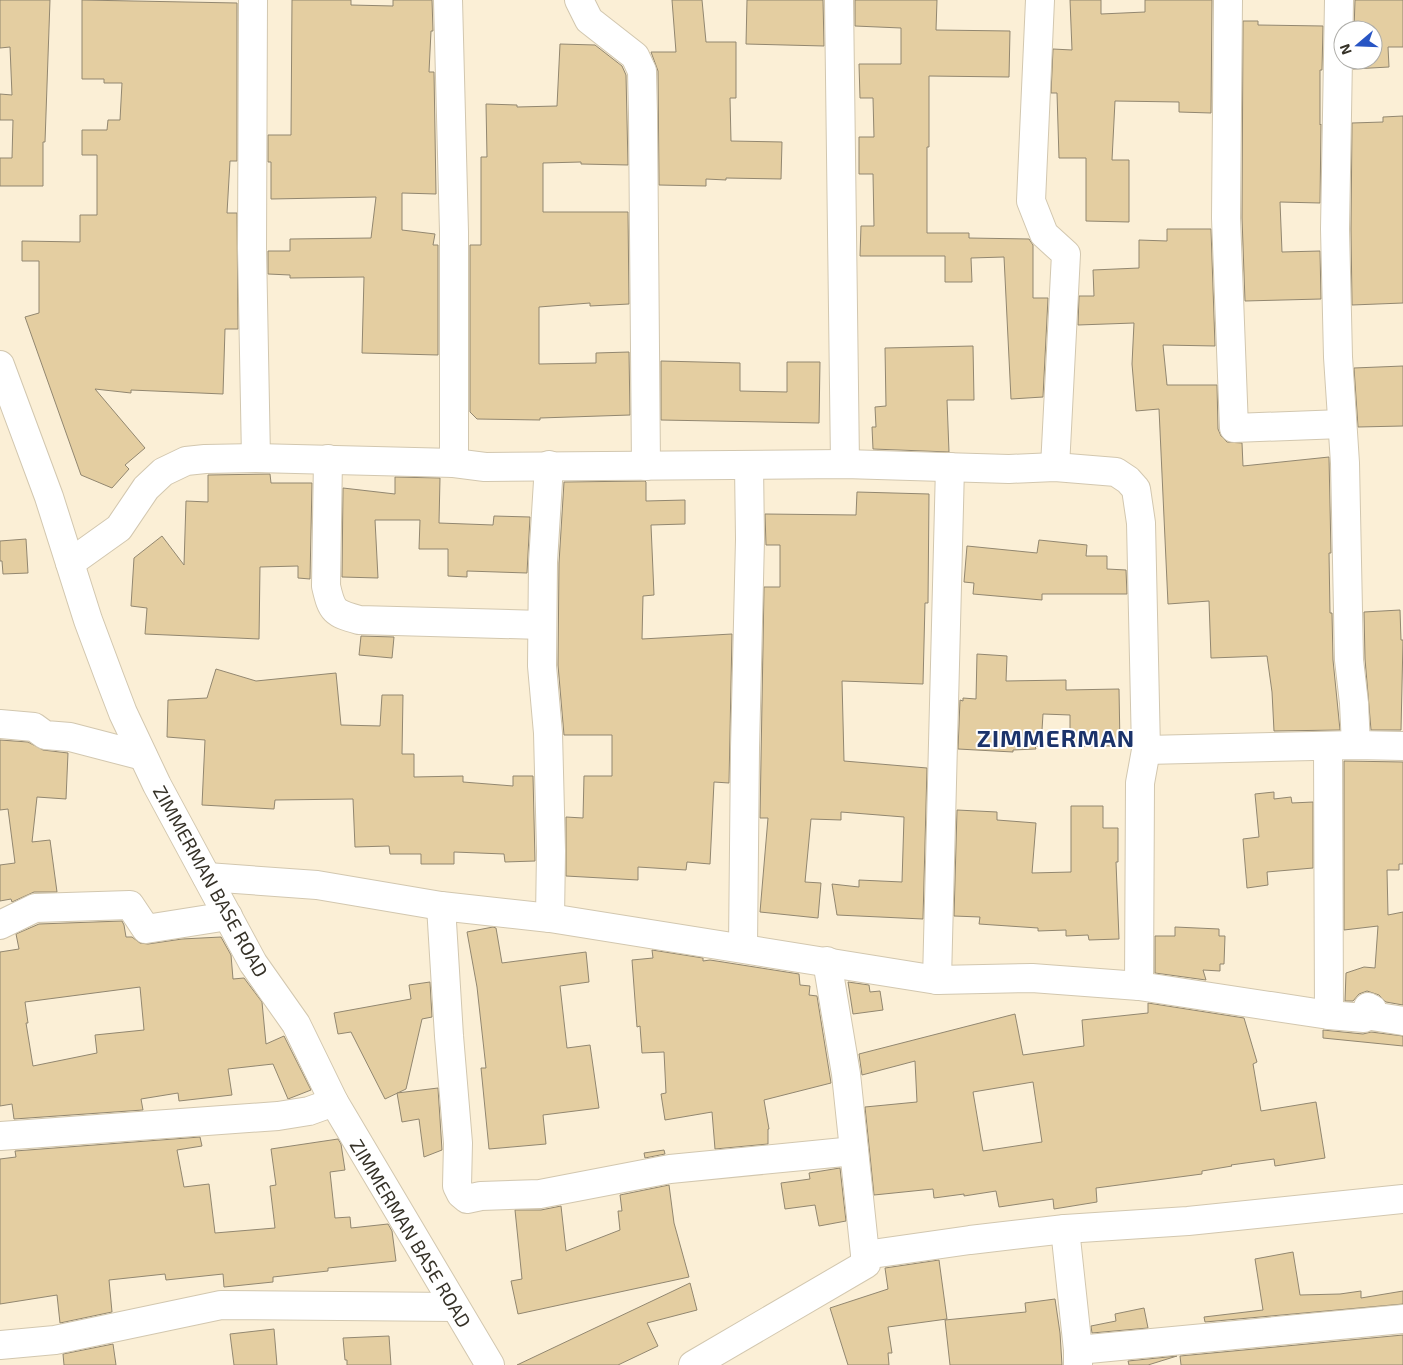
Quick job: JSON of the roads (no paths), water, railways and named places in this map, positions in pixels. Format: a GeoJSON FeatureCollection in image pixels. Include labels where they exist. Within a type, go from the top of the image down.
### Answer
{"type":"FeatureCollection","features":[{"type":"Feature","properties":{"kind":"street"},"geometry":{"type":"LineString","coordinates":[[253,0],[252,248],[256,458]]}},
{"type":"Feature","properties":{"kind":"street"},"geometry":{"type":"LineString","coordinates":[[448,0],[454,232],[454,463]]}},
{"type":"Feature","properties":{"kind":"street"},"geometry":{"type":"LineString","coordinates":[[579,0],[589,20],[635,56],[642,71],[644,114],[646,466]]}},
{"type":"Feature","properties":{"kind":"street"},"geometry":{"type":"LineString","coordinates":[[839,0],[845,464]]}},
{"type":"Feature","properties":{"kind":"street"},"geometry":{"type":"LineString","coordinates":[[1040,0],[1031,201],[1044,234],[1066,254],[1055,467]]}},
{"type":"Feature","properties":{"kind":"street"},"geometry":{"type":"LineString","coordinates":[[1228,0],[1226,218],[1234,428],[1342,424]]}},
{"type":"Feature","properties":{"kind":"street"},"geometry":{"type":"LineString","coordinates":[[1339,0],[1335,229],[1338,357],[1345,463],[1350,660],[1356,745]]}},
{"type":"Feature","properties":{"kind":"street","name":"ZIMMERMAN BASE ROAD"},"geometry":{"type":"LineString","coordinates":[[0,365],[49,497],[88,620],[110,679],[123,713],[157,785],[253,963],[296,1024],[334,1102],[490,1365]]}},
{"type":"Feature","properties":{"kind":"street"},"geometry":{"type":"LineString","coordinates":[[70,563],[119,528],[146,488],[163,472],[186,461],[205,459],[328,459],[454,463],[485,467],[845,464],[1009,469],[1055,467],[1116,472],[1128,480],[1136,489],[1141,523],[1146,750],[1140,783],[1139,986]]}},
{"type":"Feature","properties":{"kind":"street"},"geometry":{"type":"LineString","coordinates":[[328,459],[326,586],[330,602],[338,614],[359,620],[542,625]]}},
{"type":"Feature","properties":{"kind":"street"},"geometry":{"type":"LineString","coordinates":[[549,465],[543,562],[542,666],[548,733],[550,918]]}},
{"type":"Feature","properties":{"kind":"street"},"geometry":{"type":"LineString","coordinates":[[743,948],[750,465]]}},
{"type":"Feature","properties":{"kind":"street"},"geometry":{"type":"LineString","coordinates":[[937,980],[950,467]]}},
{"type":"Feature","properties":{"kind":"street"},"geometry":{"type":"LineString","coordinates":[[0,724],[34,727],[45,735],[70,737],[143,756]]}},
{"type":"Feature","properties":{"kind":"street"},"geometry":{"type":"LineString","coordinates":[[1146,750],[1356,745],[1403,746]]}},
{"type":"Feature","properties":{"kind":"street"},"geometry":{"type":"LineString","coordinates":[[1328,746],[1330,1015]]}},
{"type":"Feature","properties":{"kind":"street"},"geometry":{"type":"LineString","coordinates":[[207,877],[317,884],[441,906],[550,918],[937,980],[1032,978],[1139,986],[1330,1015],[1364,1018],[1368,1007],[1372,1009],[1372,1016],[1403,1021]]}},
{"type":"Feature","properties":{"kind":"street"},"geometry":{"type":"LineString","coordinates":[[0,925],[35,908],[130,905],[146,929],[228,916]]}},
{"type":"Feature","properties":{"kind":"street"},"geometry":{"type":"LineString","coordinates":[[441,906],[458,1144],[457,1186],[461,1194],[467,1199],[481,1196],[540,1194],[670,1169],[854,1151]]}},
{"type":"Feature","properties":{"kind":"street"},"geometry":{"type":"LineString","coordinates":[[692,1365],[866,1264],[846,1074],[827,961]]}},
{"type":"Feature","properties":{"kind":"street"},"geometry":{"type":"LineString","coordinates":[[0,1136],[278,1116],[309,1111],[334,1102]]}},
{"type":"Feature","properties":{"kind":"street"},"geometry":{"type":"LineString","coordinates":[[865,1255],[1065,1229],[1188,1221],[1403,1199]]}},
{"type":"Feature","properties":{"kind":"street"},"geometry":{"type":"LineString","coordinates":[[1065,1229],[1078,1357],[1403,1319]]}},
{"type":"Feature","properties":{"kind":"street"},"geometry":{"type":"LineString","coordinates":[[0,1345],[56,1340],[221,1305],[455,1307]]}},
{"type":"Feature","properties":{"kind":"district","name":"ZIMMERMAN"},"geometry":{"type":"Point","coordinates":[1056,737]}}]}
